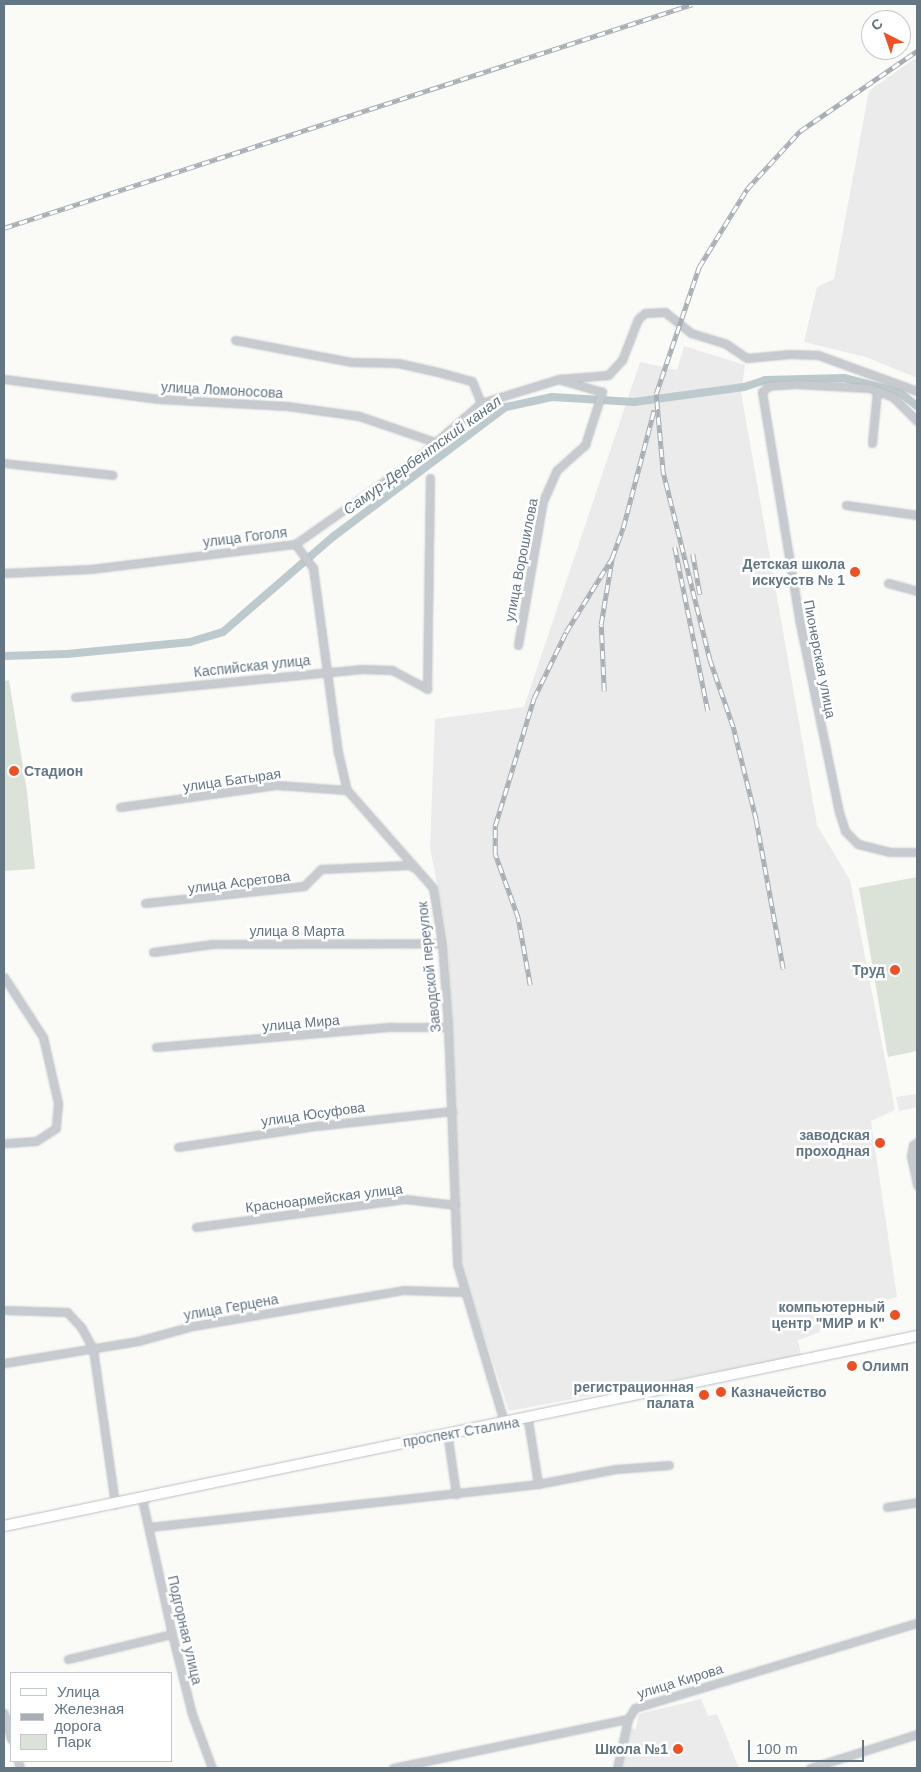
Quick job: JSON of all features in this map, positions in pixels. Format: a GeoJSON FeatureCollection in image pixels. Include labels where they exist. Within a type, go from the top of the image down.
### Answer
{"type":"FeatureCollection","features":[{"type":"Feature","properties":{"kind":"street","name":"улица Гоголя"},"geometry":{"type":"LineString","coordinates":[[4,573],[91,569],[295,544],[435,442],[481,403],[559,379],[608,375],[622,360],[638,319],[645,313],[665,312],[691,333],[726,344],[747,358],[790,354],[818,355],[917,391]]}},
{"type":"Feature","properties":{"kind":"street"},"geometry":{"type":"LineString","coordinates":[[235,340],[351,362],[398,363],[438,372],[472,381],[481,403]]}},
{"type":"Feature","properties":{"kind":"street","name":"улица Ломоносова"},"geometry":{"type":"LineString","coordinates":[[4,379],[159,399],[287,406],[358,416],[435,442]]}},
{"type":"Feature","properties":{"kind":"street","name":"улица Ворошилова"},"geometry":{"type":"LineString","coordinates":[[518,645],[543,501],[557,470],[585,445],[602,392],[559,379]]}},
{"type":"Feature","properties":{"kind":"street","name":"Пионерская улица"},"geometry":{"type":"LineString","coordinates":[[877,391],[832,384],[768,386],[762,392],[799,620],[838,812],[845,831],[858,844],[890,852],[917,852]]}},
{"type":"Feature","properties":{"kind":"street"},"geometry":{"type":"LineString","coordinates":[[872,443],[877,391],[893,397],[917,421]]}},
{"type":"Feature","properties":{"kind":"street"},"geometry":{"type":"LineString","coordinates":[[4,463],[112,475]]}},
{"type":"Feature","properties":{"kind":"street","name":"Каспийская улица"},"geometry":{"type":"LineString","coordinates":[[75,697],[326,672],[392,670],[427,689],[430,478]]}},
{"type":"Feature","properties":{"kind":"street"},"geometry":{"type":"LineString","coordinates":[[846,506],[917,515]]}},
{"type":"Feature","properties":{"kind":"street"},"geometry":{"type":"LineString","coordinates":[[295,544],[311,563],[321,608],[326,672],[348,790]]}},
{"type":"Feature","properties":{"kind":"street"},"geometry":{"type":"LineString","coordinates":[[888,583],[917,591]]}},
{"type":"Feature","properties":{"kind":"street","name":"улица Батырая"},"geometry":{"type":"LineString","coordinates":[[120,807],[277,785],[348,790]]}},
{"type":"Feature","properties":{"kind":"street","name":"Заводской переулок"},"geometry":{"type":"LineString","coordinates":[[348,790],[433,888],[442,943],[448,1027],[457,1264],[504,1422]]}},
{"type":"Feature","properties":{"kind":"street","name":"улица Асретова"},"geometry":{"type":"LineString","coordinates":[[145,903],[304,886],[321,869],[409,865],[417,869]]}},
{"type":"Feature","properties":{"kind":"street","name":"улица 8 Марта"},"geometry":{"type":"LineString","coordinates":[[154,952],[212,944],[442,943]]}},
{"type":"Feature","properties":{"kind":"street"},"geometry":{"type":"LineString","coordinates":[[4,977],[43,1037],[58,1103],[56,1128],[36,1141],[4,1143]]}},
{"type":"Feature","properties":{"kind":"street","name":"улица Мира"},"geometry":{"type":"LineString","coordinates":[[156,1047],[391,1027],[448,1027]]}},
{"type":"Feature","properties":{"kind":"street","name":"улица Юсуфова"},"geometry":{"type":"LineString","coordinates":[[178,1147],[316,1126],[452,1111]]}},
{"type":"Feature","properties":{"kind":"street"},"geometry":{"type":"LineString","coordinates":[[915,1144],[911,1156],[917,1185]]}},
{"type":"Feature","properties":{"kind":"street","name":"Красноармейская улица"},"geometry":{"type":"LineString","coordinates":[[196,1227],[406,1199],[456,1205]]}},
{"type":"Feature","properties":{"kind":"street","name":"улица Герцена"},"geometry":{"type":"LineString","coordinates":[[4,1363],[138,1341],[193,1326],[403,1290],[465,1292]]}},
{"type":"Feature","properties":{"kind":"street"},"geometry":{"type":"LineString","coordinates":[[4,1310],[51,1309],[67,1312],[81,1327],[93,1349],[115,1504]]}},
{"type":"Feature","properties":{"kind":"street","name":"проспект Сталина"},"geometry":{"type":"LineString","coordinates":[[4,1526],[147,1498],[447,1432],[504,1422],[528,1420],[917,1336]]}},
{"type":"Feature","properties":{"kind":"street"},"geometry":{"type":"LineString","coordinates":[[528,1420],[538,1484]]}},
{"type":"Feature","properties":{"kind":"street"},"geometry":{"type":"LineString","coordinates":[[447,1432],[456,1494]]}},
{"type":"Feature","properties":{"kind":"street"},"geometry":{"type":"LineString","coordinates":[[149,1527],[456,1494],[538,1484],[616,1469],[669,1465]]}},
{"type":"Feature","properties":{"kind":"street","name":"Подгорная улица"},"geometry":{"type":"LineString","coordinates":[[147,1498],[142,1500],[172,1634],[192,1714],[212,1768]]}},
{"type":"Feature","properties":{"kind":"street"},"geometry":{"type":"LineString","coordinates":[[887,1507],[917,1502]]}},
{"type":"Feature","properties":{"kind":"street","name":"улица Кирова"},"geometry":{"type":"LineString","coordinates":[[393,1768],[628,1719],[635,1708],[917,1623]]}},
{"type":"Feature","properties":{"kind":"street"},"geometry":{"type":"LineString","coordinates":[[68,1659],[172,1634]]}},
{"type":"Feature","properties":{"kind":"street"},"geometry":{"type":"LineString","coordinates":[[4,1713],[10,1735]]}},
{"type":"Feature","properties":{"kind":"street"},"geometry":{"type":"LineString","coordinates":[[617,1768],[628,1719]]}},
{"type":"Feature","properties":{"kind":"street"},"geometry":{"type":"LineString","coordinates":[[810,1768],[917,1734]]}},
{"type":"Feature","properties":{"kind":"shaded area"},"geometry":{"type":"Polygon","coordinates":[[[917,57],[917,378],[866,357],[804,342],[817,287],[834,279],[869,91],[917,57]]]}},
{"type":"Feature","properties":{"kind":"shaded area"},"geometry":{"type":"Polygon","coordinates":[[[684,346],[745,365],[741,392],[817,825],[850,880],[895,1110],[871,1121],[897,1297],[820,1319],[820,1332],[798,1340],[801,1356],[509,1411],[462,1270],[448,942],[430,847],[435,719],[524,707],[640,362],[677,370],[684,346]]]}},
{"type":"Feature","properties":{"kind":"shaded area"},"geometry":{"type":"Polygon","coordinates":[[[917,1094],[917,1107],[899,1111],[896,1097],[917,1094]]]}},
{"type":"Feature","properties":{"kind":"shaded area","name":"Школа №1"},"geometry":{"type":"Polygon","coordinates":[[[701,1699],[708,1716],[717,1714],[739,1768],[620,1768],[630,1728],[636,1729],[639,1714],[701,1699]]]}},
{"type":"Feature","properties":{"kind":"green space","name":"Стадион"},"geometry":{"type":"Polygon","coordinates":[[[9,680],[27,792],[35,869],[4,871],[4,681],[9,680]]]}},
{"type":"Feature","properties":{"kind":"green space","name":"Труд"},"geometry":{"type":"Polygon","coordinates":[[[917,877],[917,1051],[888,1057],[859,888],[917,877]]]}},
{"type":"Feature","properties":{"kind":"waterway","name":"Самур-Дербентский канал"},"geometry":{"type":"LineString","coordinates":[[4,656],[67,654],[190,642],[223,632],[334,536],[506,407],[552,397],[634,402],[744,387],[765,380],[844,378],[899,392],[917,406]]}},
{"type":"Feature","properties":{"kind":"railway"},"geometry":{"type":"LineString","coordinates":[[4,228],[693,4]]}},
{"type":"Feature","properties":{"kind":"railway"},"geometry":{"type":"LineString","coordinates":[[783,969],[756,820],[733,727],[710,661],[663,473],[656,394],[699,267],[747,189],[800,131],[917,51]]}},
{"type":"Feature","properties":{"kind":"railway"},"geometry":{"type":"LineString","coordinates":[[604,691],[601,624],[612,558],[623,528],[654,410]]}},
{"type":"Feature","properties":{"kind":"railway"},"geometry":{"type":"LineString","coordinates":[[675,547],[708,711]]}},
{"type":"Feature","properties":{"kind":"railway"},"geometry":{"type":"LineString","coordinates":[[693,554],[700,594]]}},
{"type":"Feature","properties":{"kind":"railway"},"geometry":{"type":"LineString","coordinates":[[530,985],[518,918],[495,854],[495,826],[534,698],[566,632],[612,558]]}},
{"type":"Feature","properties":{"kind":"place","name":"Детская школа искусств № 1"},"geometry":{"type":"Point","coordinates":[855,572]}},
{"type":"Feature","properties":{"kind":"place","name":"Стадион"},"geometry":{"type":"Point","coordinates":[14,771]}},
{"type":"Feature","properties":{"kind":"place","name":"Труд"},"geometry":{"type":"Point","coordinates":[895,970]}},
{"type":"Feature","properties":{"kind":"place","name":"заводская проходная"},"geometry":{"type":"Point","coordinates":[880,1143]}},
{"type":"Feature","properties":{"kind":"place","name":"компьютерный центр \"МИР и К\""},"geometry":{"type":"Point","coordinates":[895,1315]}},
{"type":"Feature","properties":{"kind":"place","name":"Олимп"},"geometry":{"type":"Point","coordinates":[852,1366]}},
{"type":"Feature","properties":{"kind":"place","name":"Казначейство"},"geometry":{"type":"Point","coordinates":[721,1392]}},
{"type":"Feature","properties":{"kind":"place","name":"регистрационная палата"},"geometry":{"type":"Point","coordinates":[704,1395]}},
{"type":"Feature","properties":{"kind":"place","name":"Школа №1"},"geometry":{"type":"Point","coordinates":[678,1749]}}]}
